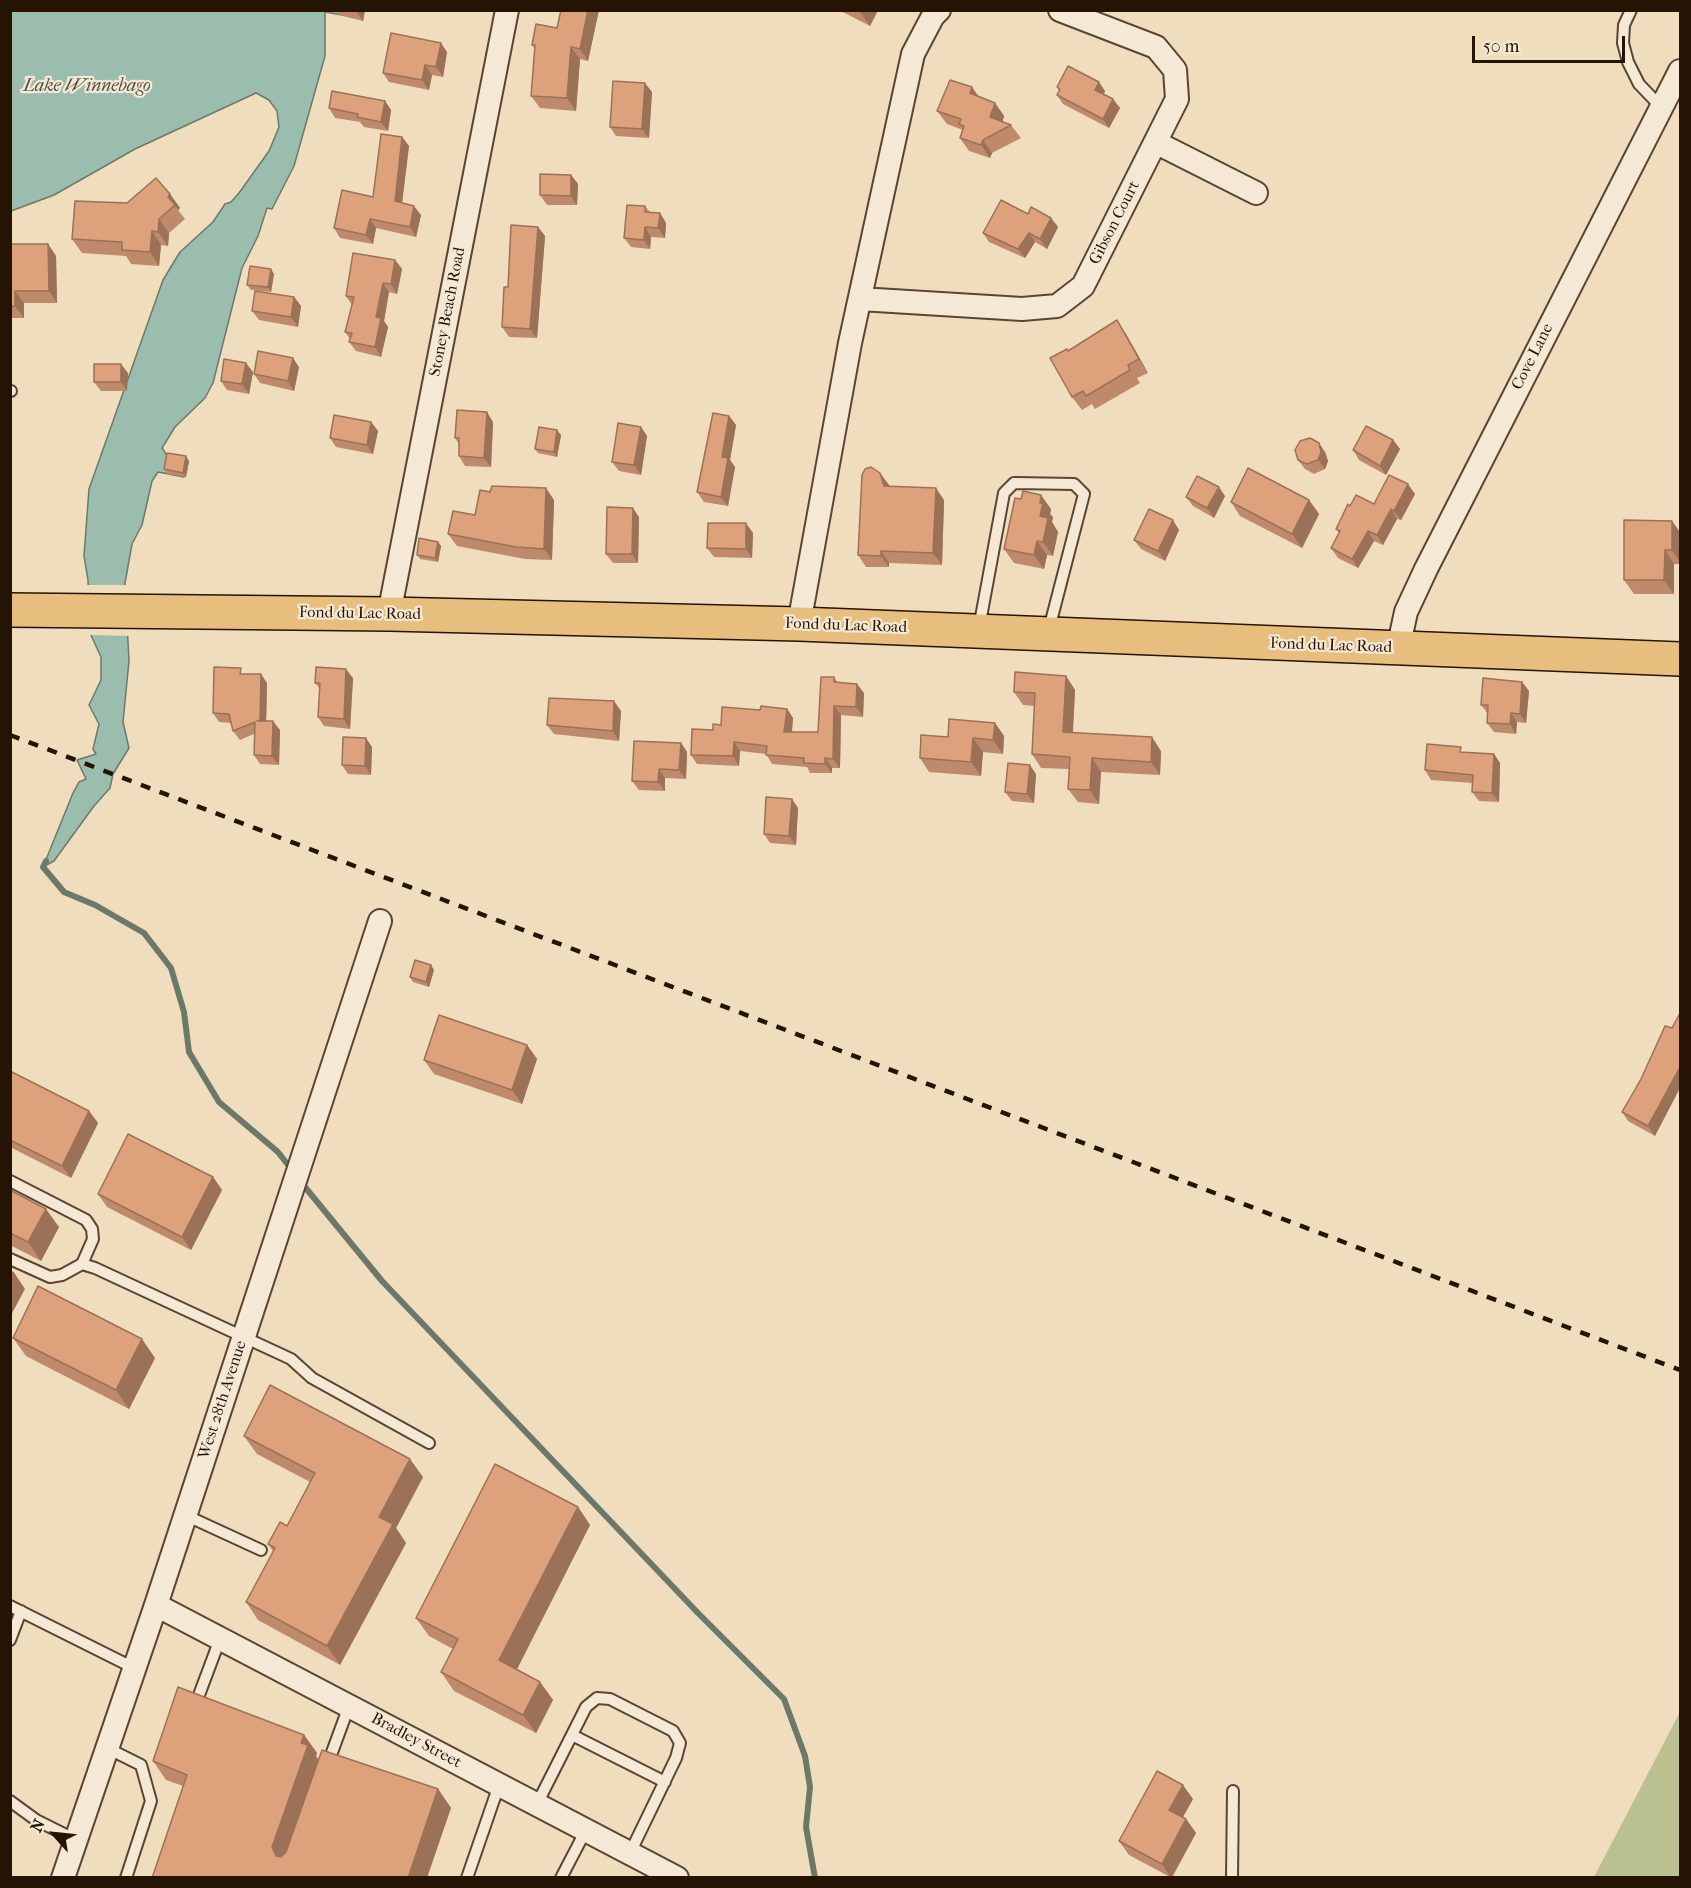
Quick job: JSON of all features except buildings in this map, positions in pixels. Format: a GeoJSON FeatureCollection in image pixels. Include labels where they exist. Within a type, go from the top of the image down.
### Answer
{"type":"FeatureCollection","features":[{"type":"Feature","properties":{"kind":"main road","name":"Fond du Lac Road"},"geometry":{"type":"LineString","coordinates":[[10,610],[389,614],[799,624],[1680,659]]}},
{"type":"Feature","properties":{"kind":"street","name":"Stoney Beach Road"},"geometry":{"type":"LineString","coordinates":[[389,614],[507,10]]}},
{"type":"Feature","properties":{"kind":"street"},"geometry":{"type":"LineString","coordinates":[[799,624],[860,299],[914,54],[933,16],[939,10]]}},
{"type":"Feature","properties":{"kind":"street","name":"Gibson Court"},"geometry":{"type":"LineString","coordinates":[[860,299],[1022,309],[1057,306],[1083,286],[1157,143],[1177,99],[1175,70],[1156,47],[1060,10]]}},
{"type":"Feature","properties":{"kind":"street","name":"Cove Lane"},"geometry":{"type":"LineString","coordinates":[[1398,649],[1406,612],[1431,559],[1680,71]]}},
{"type":"Feature","properties":{"kind":"street"},"geometry":{"type":"LineString","coordinates":[[1157,143],[1256,194]]}},
{"type":"Feature","properties":{"kind":"street","name":"West 28th Avenue"},"geometry":{"type":"LineString","coordinates":[[63,1878],[156,1605],[380,921]]}},
{"type":"Feature","properties":{"kind":"street","name":"Bradley Street"},"geometry":{"type":"LineString","coordinates":[[156,1605],[677,1878]]}},
{"type":"Feature","properties":{"kind":"lane"},"geometry":{"type":"LineString","coordinates":[[1631,10],[1624,25],[1623,43],[1628,62],[1639,84],[1662,107]]}},
{"type":"Feature","properties":{"kind":"lane"},"geometry":{"type":"LineString","coordinates":[[978,631],[1004,493],[1014,483],[1074,484],[1084,494],[1048,635]]}},
{"type":"Feature","properties":{"kind":"lane"},"geometry":{"type":"LineString","coordinates":[[10,1181],[86,1220],[92,1229],[93,1239],[82,1264],[62,1275],[50,1277],[10,1259]]}},
{"type":"Feature","properties":{"kind":"lane"},"geometry":{"type":"LineString","coordinates":[[82,1264],[291,1359],[312,1378],[429,1443]]}},
{"type":"Feature","properties":{"kind":"lane"},"geometry":{"type":"LineString","coordinates":[[185,1515],[261,1550]]}},
{"type":"Feature","properties":{"kind":"lane"},"geometry":{"type":"LineString","coordinates":[[10,1640],[16,1609],[134,1668]]}},
{"type":"Feature","properties":{"kind":"lane"},"geometry":{"type":"LineString","coordinates":[[199,1695],[220,1639]]}},
{"type":"Feature","properties":{"kind":"lane"},"geometry":{"type":"LineString","coordinates":[[537,1804],[586,1707],[597,1698],[610,1699],[674,1731],[680,1743],[665,1782],[630,1853]]}},
{"type":"Feature","properties":{"kind":"lane"},"geometry":{"type":"LineString","coordinates":[[322,1782],[349,1706]]}},
{"type":"Feature","properties":{"kind":"lane"},"geometry":{"type":"LineString","coordinates":[[572,1735],[665,1782]]}},
{"type":"Feature","properties":{"kind":"lane"},"geometry":{"type":"LineString","coordinates":[[107,1748],[141,1765],[151,1801],[126,1878]]}},
{"type":"Feature","properties":{"kind":"lane"},"geometry":{"type":"LineString","coordinates":[[467,1878],[499,1785]]}},
{"type":"Feature","properties":{"kind":"lane"},"geometry":{"type":"LineString","coordinates":[[1232,1878],[1233,1791]]}},
{"type":"Feature","properties":{"kind":"lane"},"geometry":{"type":"LineString","coordinates":[[10,1801],[36,1820],[76,1840]]}},
{"type":"Feature","properties":{"kind":"lane"},"geometry":{"type":"LineString","coordinates":[[561,1878],[586,1830]]}},
{"type":"Feature","properties":{"kind":"green space"},"geometry":{"type":"Polygon","coordinates":[[[1680,1712],[1680,1877],[1594,1877],[1680,1712]]]}},
{"type":"Feature","properties":{"kind":"water","name":"Lake Winnebago"},"geometry":{"type":"Polygon","coordinates":[[[11,11],[343,11],[342,15],[325,12],[325,56],[294,166],[272,209],[267,208],[258,236],[242,268],[213,383],[205,398],[175,427],[162,448],[168,457],[188,461],[184,477],[158,472],[152,481],[142,525],[132,544],[125,583],[129,661],[123,722],[129,748],[113,774],[110,788],[54,861],[43,867],[73,793],[79,782],[86,779],[77,760],[96,754],[93,749],[99,724],[89,705],[101,680],[101,657],[90,633],[88,580],[84,556],[89,489],[163,280],[180,252],[213,222],[225,204],[231,202],[239,193],[269,151],[279,127],[277,111],[269,100],[256,93],[135,149],[54,195],[11,211],[11,11]]]}},
{"type":"Feature","properties":{"kind":"pier"},"geometry":{"type":"Polygon","coordinates":[[[86,585],[128,585],[131,636],[88,635],[86,585]]]}},
{"type":"Feature","properties":{"kind":"waterway"},"geometry":{"type":"LineString","coordinates":[[46,861],[43,867],[64,892],[95,905],[144,933],[171,968],[184,1012],[189,1052],[219,1102],[278,1152],[292,1170]]}},
{"type":"Feature","properties":{"kind":"waterway"},"geometry":{"type":"LineString","coordinates":[[300,1181],[382,1281],[698,1613],[784,1699],[805,1756],[810,1787],[806,1827],[815,1878]]}},
{"type":"Feature","properties":{"kind":"railway"},"geometry":{"type":"LineString","coordinates":[[10,735],[1680,1370]]}}]}
